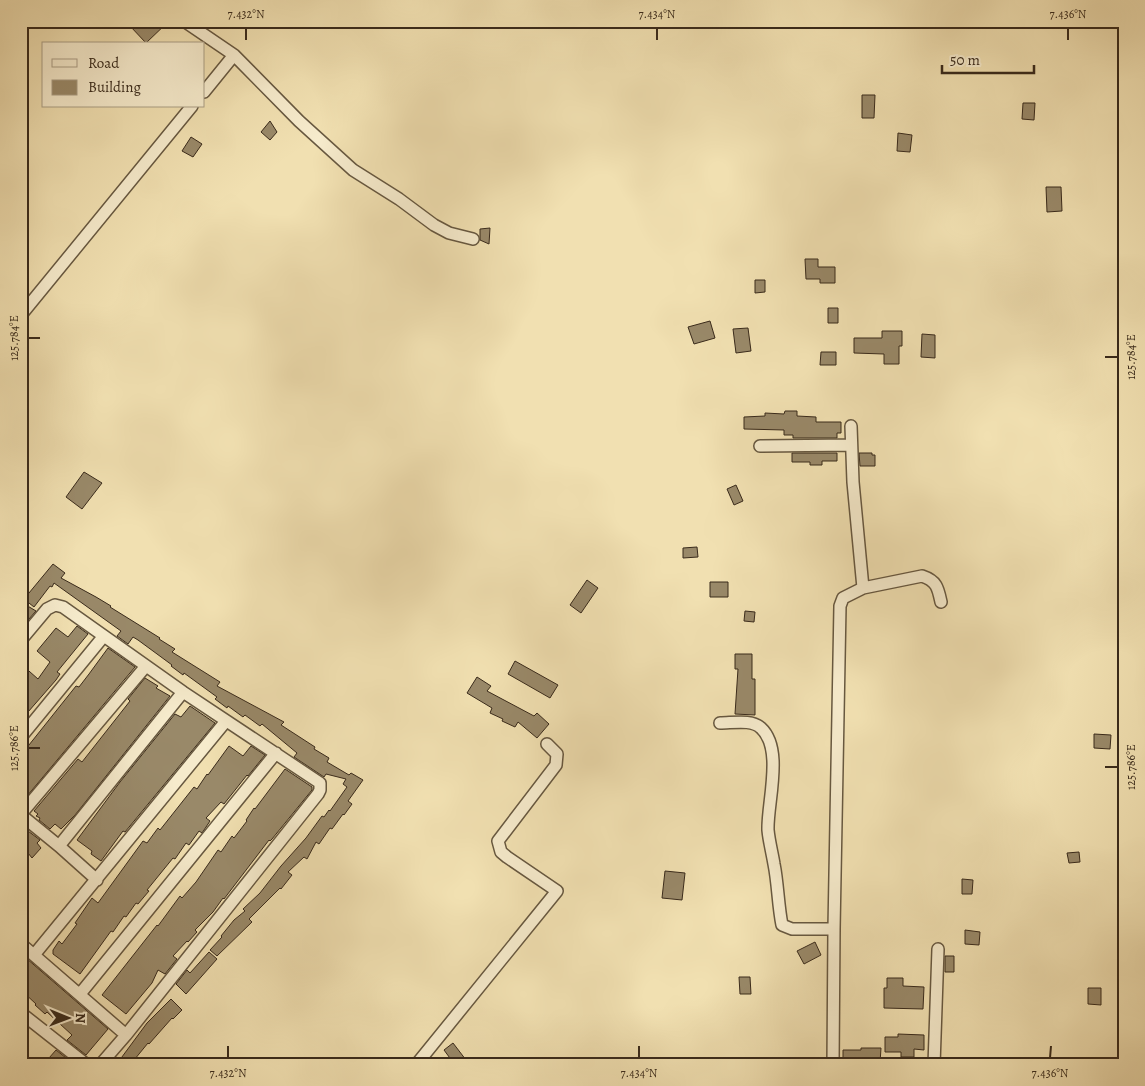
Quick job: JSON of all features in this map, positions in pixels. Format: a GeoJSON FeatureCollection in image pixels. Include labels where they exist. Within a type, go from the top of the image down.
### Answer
{"type":"FeatureCollection","features":[{"type":"Feature","properties":{"kind":"street"},"geometry":{"type":"LineString","coordinates":[[184,21],[234,55],[299,121],[353,170],[449,233],[473,239]]}},
{"type":"Feature","properties":{"kind":"street"},"geometry":{"type":"LineString","coordinates":[[205,91],[234,55]]}},
{"type":"Feature","properties":{"kind":"street"},"geometry":{"type":"LineString","coordinates":[[21,315],[190,108]]}},
{"type":"Feature","properties":{"kind":"street"},"geometry":{"type":"LineString","coordinates":[[851,426],[856,523],[863,588]]}},
{"type":"Feature","properties":{"kind":"street"},"geometry":{"type":"LineString","coordinates":[[760,446],[851,446]]}},
{"type":"Feature","properties":{"kind":"street"},"geometry":{"type":"LineString","coordinates":[[833,1065],[839,616],[843,598],[863,588],[922,576],[932,580],[938,588],[941,602]]}},
{"type":"Feature","properties":{"kind":"street"},"geometry":{"type":"LineString","coordinates":[[21,640],[47,609],[55,605],[63,607],[183,692],[318,780],[321,786],[318,794],[100,1065]]}},
{"type":"Feature","properties":{"kind":"street"},"geometry":{"type":"LineString","coordinates":[[21,737],[103,637]]}},
{"type":"Feature","properties":{"kind":"street"},"geometry":{"type":"LineString","coordinates":[[97,880],[60,846],[21,815],[146,666]]}},
{"type":"Feature","properties":{"kind":"street"},"geometry":{"type":"LineString","coordinates":[[60,846],[183,692]]}},
{"type":"Feature","properties":{"kind":"street"},"geometry":{"type":"LineString","coordinates":[[34,955],[226,721]]}},
{"type":"Feature","properties":{"kind":"street"},"geometry":{"type":"LineString","coordinates":[[720,723],[753,724],[761,727],[767,735],[772,760],[768,828],[775,865],[778,905],[782,925],[792,929],[834,929]]}},
{"type":"Feature","properties":{"kind":"street"},"geometry":{"type":"LineString","coordinates":[[416,1065],[556,891],[501,852],[498,841],[556,765],[557,754],[547,744]]}},
{"type":"Feature","properties":{"kind":"street"},"geometry":{"type":"LineString","coordinates":[[80,994],[276,753]]}},
{"type":"Feature","properties":{"kind":"street"},"geometry":{"type":"LineString","coordinates":[[21,944],[126,1035]]}},
{"type":"Feature","properties":{"kind":"street"},"geometry":{"type":"LineString","coordinates":[[934,1065],[938,949]]}},
{"type":"Feature","properties":{"kind":"street"},"geometry":{"type":"LineString","coordinates":[[21,1013],[87,1065]]}},
{"type":"Feature","properties":{"kind":"building"},"geometry":{"type":"Polygon","coordinates":[[[136,21],[169,21],[147,42],[130,26],[136,21]]]}},
{"type":"Feature","properties":{"kind":"building"},"geometry":{"type":"Polygon","coordinates":[[[862,95],[875,95],[874,118],[862,118],[862,95]]]}},
{"type":"Feature","properties":{"kind":"building"},"geometry":{"type":"Polygon","coordinates":[[[1023,103],[1035,103],[1034,120],[1022,119],[1023,103]]]}},
{"type":"Feature","properties":{"kind":"building"},"geometry":{"type":"Polygon","coordinates":[[[270,121],[277,132],[270,140],[261,132],[270,121]]]}},
{"type":"Feature","properties":{"kind":"building"},"geometry":{"type":"Polygon","coordinates":[[[898,133],[912,135],[910,152],[897,151],[898,133]]]}},
{"type":"Feature","properties":{"kind":"building"},"geometry":{"type":"Polygon","coordinates":[[[191,137],[202,144],[193,157],[182,151],[191,137]]]}},
{"type":"Feature","properties":{"kind":"building"},"geometry":{"type":"Polygon","coordinates":[[[1046,187],[1061,187],[1062,211],[1047,212],[1046,187]]]}},
{"type":"Feature","properties":{"kind":"building"},"geometry":{"type":"Polygon","coordinates":[[[490,228],[489,244],[480,240],[480,229],[490,228]]]}},
{"type":"Feature","properties":{"kind":"building"},"geometry":{"type":"Polygon","coordinates":[[[805,259],[818,259],[818,267],[835,267],[835,283],[820,283],[820,279],[806,279],[805,259]]]}},
{"type":"Feature","properties":{"kind":"building"},"geometry":{"type":"Polygon","coordinates":[[[755,280],[765,280],[765,292],[755,293],[755,280]]]}},
{"type":"Feature","properties":{"kind":"building"},"geometry":{"type":"Polygon","coordinates":[[[828,308],[838,308],[838,323],[828,323],[828,308]]]}},
{"type":"Feature","properties":{"kind":"building"},"geometry":{"type":"Polygon","coordinates":[[[710,321],[715,338],[694,344],[688,327],[710,321]]]}},
{"type":"Feature","properties":{"kind":"building"},"geometry":{"type":"Polygon","coordinates":[[[748,328],[751,351],[736,353],[733,329],[748,328]]]}},
{"type":"Feature","properties":{"kind":"building"},"geometry":{"type":"Polygon","coordinates":[[[882,331],[902,331],[902,346],[899,346],[899,364],[884,364],[884,354],[854,353],[854,338],[882,338],[882,331]]]}},
{"type":"Feature","properties":{"kind":"building"},"geometry":{"type":"Polygon","coordinates":[[[922,334],[935,335],[935,358],[921,357],[922,334]]]}},
{"type":"Feature","properties":{"kind":"building"},"geometry":{"type":"Polygon","coordinates":[[[821,352],[836,352],[836,365],[820,365],[821,352]]]}},
{"type":"Feature","properties":{"kind":"building"},"geometry":{"type":"Polygon","coordinates":[[[785,411],[797,411],[797,416],[816,417],[816,422],[841,422],[841,433],[837,433],[837,438],[793,438],[793,435],[784,435],[784,430],[744,429],[744,417],[765,416],[765,413],[784,414],[785,411]]]}},
{"type":"Feature","properties":{"kind":"building"},"geometry":{"type":"Polygon","coordinates":[[[792,453],[837,453],[837,461],[822,461],[822,465],[810,465],[810,462],[792,462],[792,453]]]}},
{"type":"Feature","properties":{"kind":"building"},"geometry":{"type":"Polygon","coordinates":[[[859,453],[872,453],[872,455],[875,455],[875,466],[860,466],[859,453]]]}},
{"type":"Feature","properties":{"kind":"building"},"geometry":{"type":"Polygon","coordinates":[[[84,472],[102,483],[82,509],[66,497],[84,472]]]}},
{"type":"Feature","properties":{"kind":"building"},"geometry":{"type":"Polygon","coordinates":[[[736,485],[743,501],[734,505],[727,489],[736,485]]]}},
{"type":"Feature","properties":{"kind":"building"},"geometry":{"type":"Polygon","coordinates":[[[697,547],[698,557],[683,558],[683,548],[697,547]]]}},
{"type":"Feature","properties":{"kind":"building"},"geometry":{"type":"Polygon","coordinates":[[[53,564],[65,573],[61,578],[111,606],[160,638],[175,649],[172,652],[220,682],[217,686],[284,722],[281,725],[329,758],[327,762],[349,775],[351,773],[363,780],[348,801],[352,804],[344,815],[332,829],[330,828],[319,844],[316,842],[307,859],[304,857],[288,872],[292,875],[281,889],[249,919],[252,922],[217,956],[210,950],[234,920],[245,911],[243,909],[260,893],[322,816],[324,817],[330,811],[347,787],[343,784],[346,779],[326,774],[324,777],[294,757],[297,753],[262,724],[260,726],[245,715],[243,717],[228,706],[227,708],[215,699],[217,697],[184,673],[183,675],[133,637],[128,644],[117,636],[121,631],[54,583],[34,607],[24,599],[53,564]]]}},
{"type":"Feature","properties":{"kind":"building"},"geometry":{"type":"Polygon","coordinates":[[[587,580],[598,588],[581,613],[570,605],[587,580]]]}},
{"type":"Feature","properties":{"kind":"building"},"geometry":{"type":"Polygon","coordinates":[[[710,582],[728,582],[728,597],[710,597],[710,582]]]}},
{"type":"Feature","properties":{"kind":"building"},"geometry":{"type":"Polygon","coordinates":[[[26,605],[36,611],[21,628],[21,611],[26,605]]]}},
{"type":"Feature","properties":{"kind":"building"},"geometry":{"type":"Polygon","coordinates":[[[745,611],[755,612],[754,622],[744,621],[745,611]]]}},
{"type":"Feature","properties":{"kind":"building"},"geometry":{"type":"Polygon","coordinates":[[[77,626],[88,634],[57,672],[60,674],[56,680],[21,720],[21,697],[26,691],[21,687],[21,664],[38,679],[50,662],[37,651],[56,628],[68,637],[77,626]]]}},
{"type":"Feature","properties":{"kind":"building"},"geometry":{"type":"Polygon","coordinates":[[[108,648],[135,667],[22,802],[21,755],[76,686],[79,687],[108,648]]]}},
{"type":"Feature","properties":{"kind":"building"},"geometry":{"type":"Polygon","coordinates":[[[735,654],[752,654],[752,679],[755,679],[755,715],[735,714],[738,669],[735,669],[735,654]]]}},
{"type":"Feature","properties":{"kind":"building"},"geometry":{"type":"Polygon","coordinates":[[[515,661],[558,685],[550,698],[508,674],[515,661]]]}},
{"type":"Feature","properties":{"kind":"building"},"geometry":{"type":"Polygon","coordinates":[[[477,677],[491,686],[487,691],[534,716],[537,713],[549,724],[537,738],[518,722],[515,727],[502,721],[503,719],[490,713],[492,708],[467,693],[477,677]]]}},
{"type":"Feature","properties":{"kind":"building"},"geometry":{"type":"Polygon","coordinates":[[[145,678],[158,686],[156,688],[170,696],[75,815],[61,829],[55,824],[50,829],[39,820],[40,818],[36,816],[38,814],[34,811],[78,759],[82,762],[130,701],[128,699],[145,678]]]}},
{"type":"Feature","properties":{"kind":"building"},"geometry":{"type":"Polygon","coordinates":[[[190,706],[215,723],[125,832],[123,831],[101,861],[91,854],[92,851],[77,840],[120,782],[175,714],[181,717],[190,706]]]}},
{"type":"Feature","properties":{"kind":"building"},"geometry":{"type":"Polygon","coordinates":[[[1094,734],[1111,735],[1110,749],[1094,748],[1094,734]]]}},
{"type":"Feature","properties":{"kind":"building"},"geometry":{"type":"Polygon","coordinates":[[[229,746],[243,756],[251,746],[265,755],[224,804],[221,802],[206,818],[210,821],[202,833],[199,831],[189,845],[186,843],[175,859],[173,858],[138,904],[136,903],[126,917],[124,916],[113,932],[111,931],[80,974],[53,954],[53,950],[59,941],[62,944],[77,924],[75,923],[92,898],[98,903],[143,841],[147,843],[158,828],[160,830],[194,787],[197,789],[229,746]]]}},
{"type":"Feature","properties":{"kind":"building"},"geometry":{"type":"Polygon","coordinates":[[[285,769],[312,787],[312,790],[272,839],[269,840],[224,899],[195,930],[197,932],[173,956],[177,959],[165,974],[158,970],[152,983],[126,1014],[102,995],[180,896],[182,898],[196,882],[218,850],[221,852],[232,836],[234,838],[254,808],[285,769]]]}},
{"type":"Feature","properties":{"kind":"building"},"geometry":{"type":"Polygon","coordinates":[[[28,831],[40,840],[37,843],[41,848],[32,858],[28,853],[21,860],[21,838],[28,831]]]}},
{"type":"Feature","properties":{"kind":"building"},"geometry":{"type":"Polygon","coordinates":[[[1079,852],[1080,862],[1069,863],[1067,853],[1079,852]]]}},
{"type":"Feature","properties":{"kind":"building"},"geometry":{"type":"Polygon","coordinates":[[[665,871],[685,873],[682,900],[662,898],[665,871]]]}},
{"type":"Feature","properties":{"kind":"building"},"geometry":{"type":"Polygon","coordinates":[[[962,879],[973,880],[972,894],[962,894],[962,879]]]}},
{"type":"Feature","properties":{"kind":"building"},"geometry":{"type":"Polygon","coordinates":[[[965,930],[980,932],[979,945],[965,944],[965,930]]]}},
{"type":"Feature","properties":{"kind":"building"},"geometry":{"type":"Polygon","coordinates":[[[815,942],[821,955],[804,964],[797,951],[815,942]]]}},
{"type":"Feature","properties":{"kind":"building"},"geometry":{"type":"Polygon","coordinates":[[[209,952],[217,959],[186,994],[176,984],[187,970],[190,973],[209,952]]]}},
{"type":"Feature","properties":{"kind":"building"},"geometry":{"type":"Polygon","coordinates":[[[945,956],[954,956],[954,972],[945,972],[945,956]]]}},
{"type":"Feature","properties":{"kind":"building"},"geometry":{"type":"Polygon","coordinates":[[[26,958],[108,1029],[86,1055],[67,1040],[72,1035],[47,1012],[45,1014],[21,990],[21,962],[26,958]]]}},
{"type":"Feature","properties":{"kind":"building"},"geometry":{"type":"Polygon","coordinates":[[[739,977],[750,977],[751,994],[740,994],[739,977]]]}},
{"type":"Feature","properties":{"kind":"building"},"geometry":{"type":"Polygon","coordinates":[[[887,978],[903,978],[903,986],[924,987],[923,1009],[884,1008],[884,988],[887,988],[887,978]]]}},
{"type":"Feature","properties":{"kind":"building"},"geometry":{"type":"Polygon","coordinates":[[[1088,988],[1101,988],[1101,1005],[1088,1004],[1088,988]]]}},
{"type":"Feature","properties":{"kind":"building"},"geometry":{"type":"Polygon","coordinates":[[[171,999],[182,1010],[148,1043],[130,1065],[116,1065],[147,1023],[171,999]]]}},
{"type":"Feature","properties":{"kind":"building"},"geometry":{"type":"Polygon","coordinates":[[[898,1034],[924,1035],[924,1050],[914,1049],[914,1057],[901,1057],[901,1052],[885,1052],[885,1037],[898,1037],[898,1034]]]}},
{"type":"Feature","properties":{"kind":"building"},"geometry":{"type":"Polygon","coordinates":[[[453,1043],[466,1060],[460,1065],[455,1065],[444,1050],[453,1043]]]}},
{"type":"Feature","properties":{"kind":"building"},"geometry":{"type":"Polygon","coordinates":[[[861,1048],[881,1048],[880,1063],[856,1062],[856,1065],[843,1065],[843,1050],[861,1050],[861,1048]]]}},
{"type":"Feature","properties":{"kind":"building"},"geometry":{"type":"Polygon","coordinates":[[[56,1050],[75,1065],[57,1065],[49,1058],[56,1050]]]}}]}
